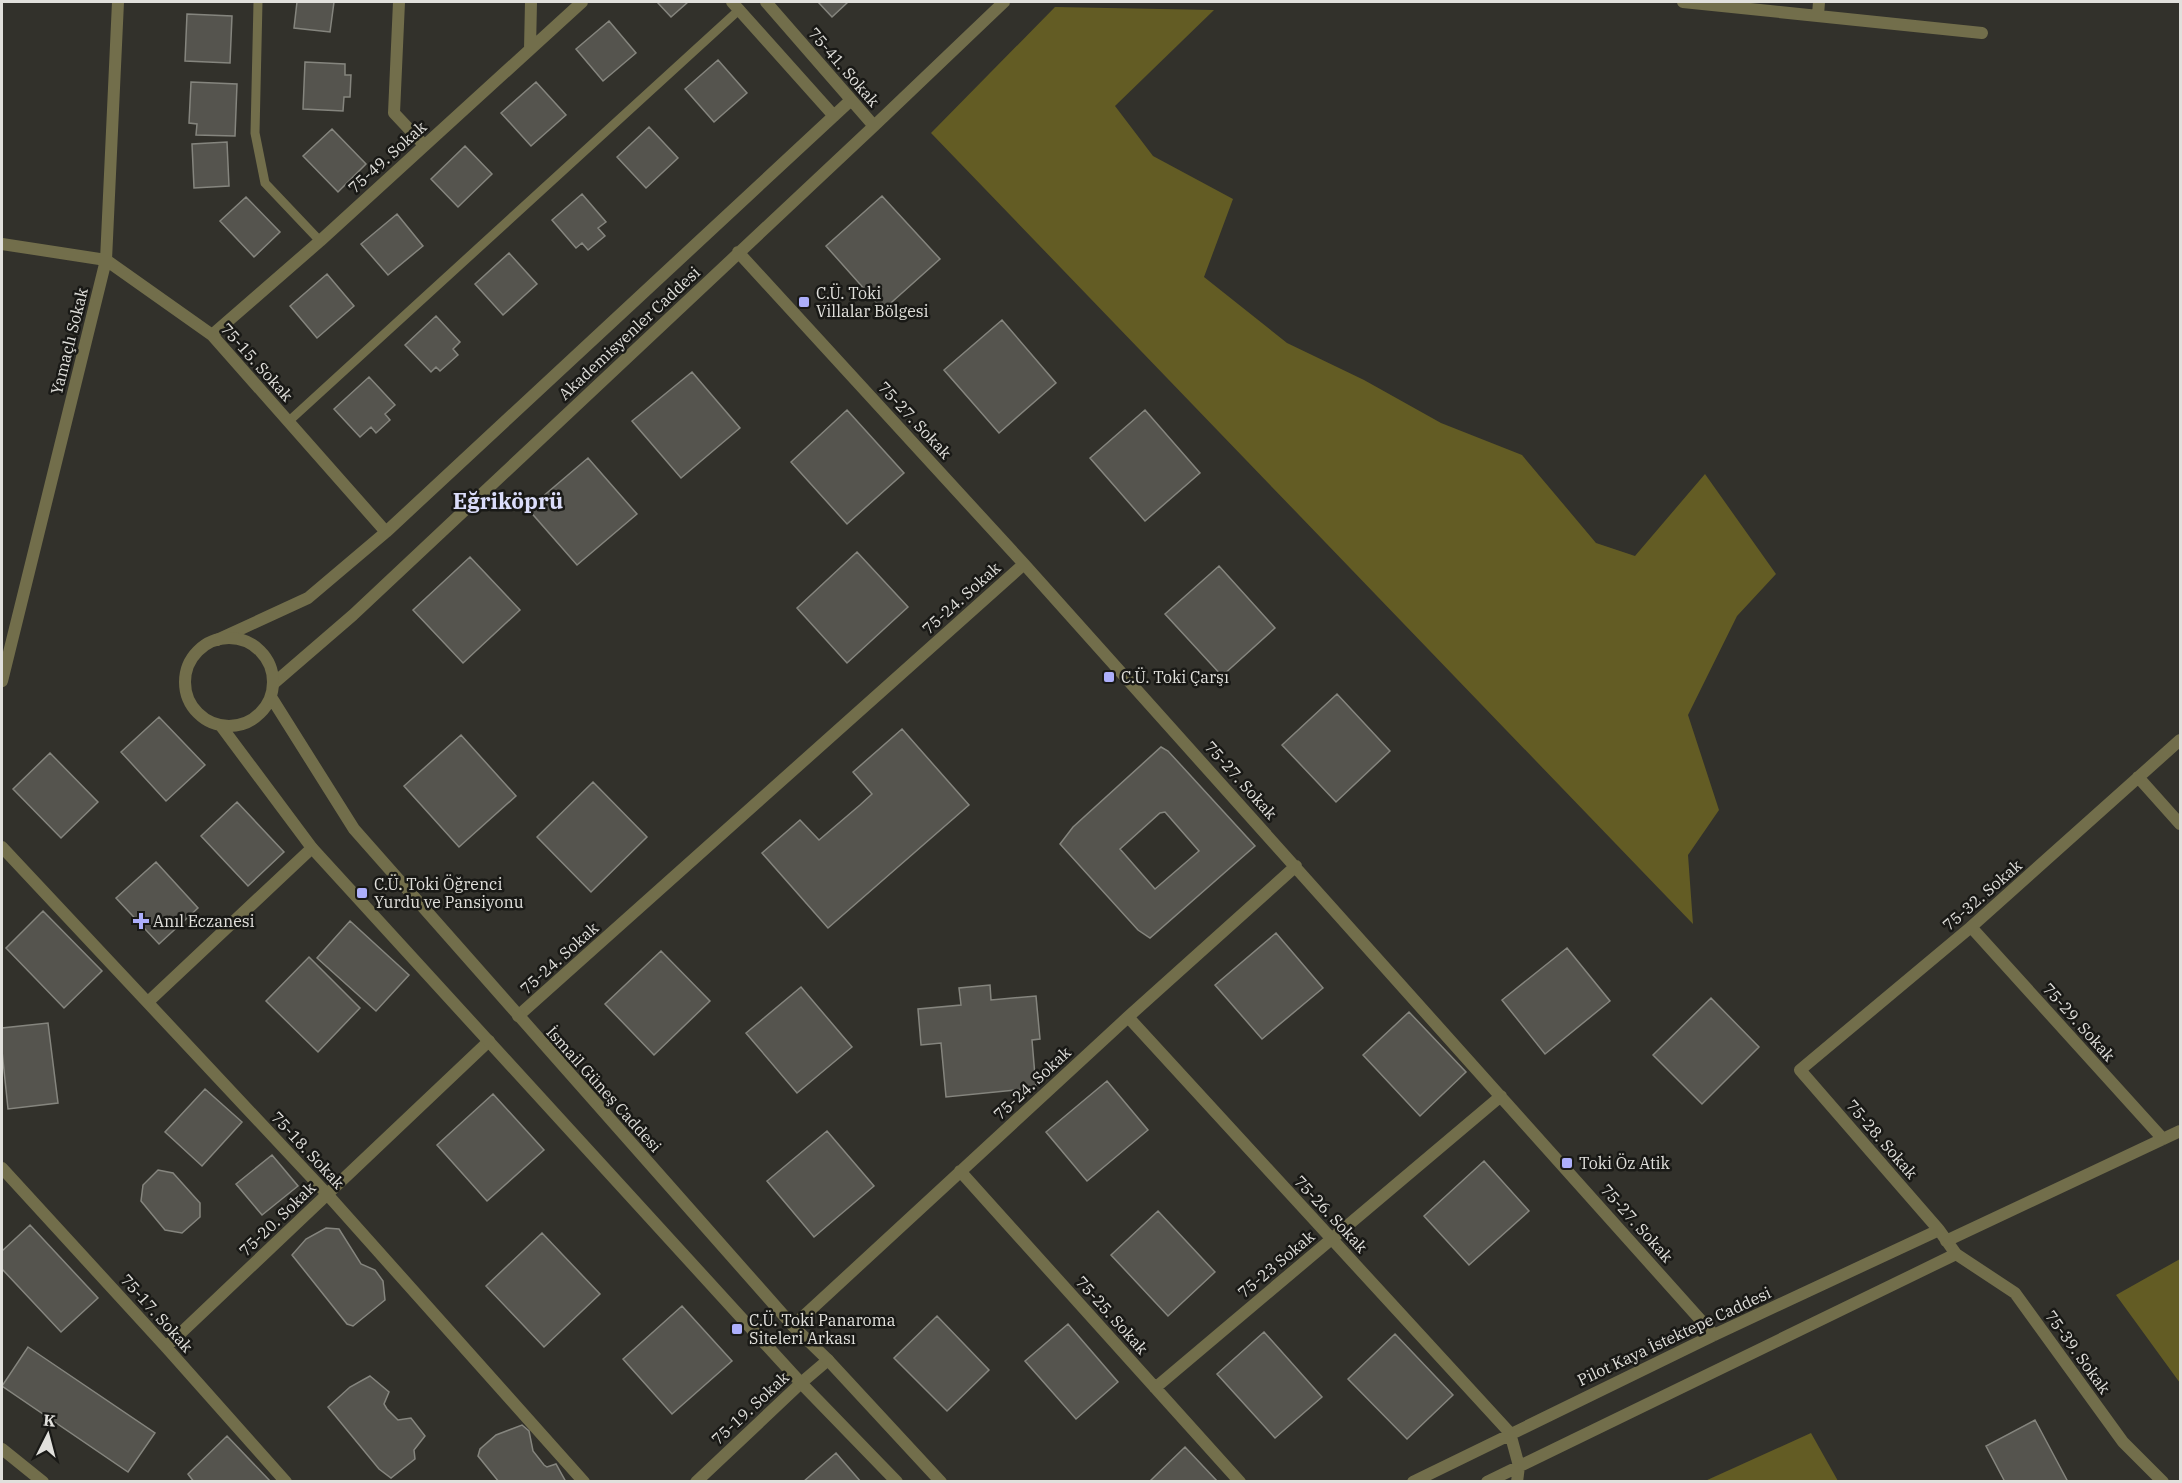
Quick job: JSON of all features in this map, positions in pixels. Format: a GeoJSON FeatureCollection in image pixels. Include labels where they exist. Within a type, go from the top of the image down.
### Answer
{"type":"FeatureCollection","features":[{"type":"Feature","properties":{"kind":"street","name":"Yamaçlı Sokak"},"geometry":{"type":"LineString","coordinates":[[2,681],[106,260],[118,2]]}},
{"type":"Feature","properties":{"kind":"street"},"geometry":{"type":"LineString","coordinates":[[399,2],[394,113],[424,145]]}},
{"type":"Feature","properties":{"kind":"street"},"geometry":{"type":"LineString","coordinates":[[530,49],[531,2]]}},
{"type":"Feature","properties":{"kind":"street","name":"75-49. Sokak"},"geometry":{"type":"LineString","coordinates":[[212,335],[320,241],[582,2]]}},
{"type":"Feature","properties":{"kind":"street","name":"75-41. Sokak"},"geometry":{"type":"LineString","coordinates":[[766,2],[874,126]]}},
{"type":"Feature","properties":{"kind":"street","name":"Akademisyenler Caddesi"},"geometry":{"type":"LineString","coordinates":[[273,684],[353,615],[1004,2]]}},
{"type":"Feature","properties":{"kind":"street"},"geometry":{"type":"LineString","coordinates":[[1683,2],[1982,33]]}},
{"type":"Feature","properties":{"kind":"street"},"geometry":{"type":"LineString","coordinates":[[1818,15],[1819,2]]}},
{"type":"Feature","properties":{"kind":"street"},"geometry":{"type":"LineString","coordinates":[[736,5],[834,116]]}},
{"type":"Feature","properties":{"kind":"street","name":"Akademisyenler Caddesi"},"geometry":{"type":"LineString","coordinates":[[217,640],[308,598],[387,532],[851,100]]}},
{"type":"Feature","properties":{"kind":"street","name":"75-15. Sokak"},"geometry":{"type":"LineString","coordinates":[[2,244],[106,260],[212,335],[387,532]]}},
{"type":"Feature","properties":{"kind":"street","name":"75-27. Sokak"},"geometry":{"type":"LineString","coordinates":[[738,252],[1024,564],[1714,1335]]}},
{"type":"Feature","properties":{"kind":"street","name":"75-24. Sokak"},"geometry":{"type":"LineString","coordinates":[[518,1016],[1024,564]]}},
{"type":"Feature","properties":{"kind":"street"},"geometry":{"type":"LineString","coordinates":[[231,638],[244,640],[266,657],[272,670],[273,684],[271,698],[263,711],[251,720],[237,725],[221,726],[195,711],[188,697],[185,682],[187,667],[204,645],[231,638]]}},
{"type":"Feature","properties":{"kind":"street","name":"İsmail Güneş Caddesi"},"geometry":{"type":"LineString","coordinates":[[271,698],[354,829],[793,1326],[828,1360],[941,1482]]}},
{"type":"Feature","properties":{"kind":"street"},"geometry":{"type":"LineString","coordinates":[[221,726],[312,848],[801,1383],[897,1482]]}},
{"type":"Feature","properties":{"kind":"street","name":"75-32. Sokak"},"geometry":{"type":"LineString","coordinates":[[1800,1070],[1971,927],[2181,740]]}},
{"type":"Feature","properties":{"kind":"street"},"geometry":{"type":"LineString","coordinates":[[2138,777],[2181,824]]}},
{"type":"Feature","properties":{"kind":"street","name":"75-18. Sokak"},"geometry":{"type":"LineString","coordinates":[[2,847],[327,1194],[584,1482]]}},
{"type":"Feature","properties":{"kind":"street"},"geometry":{"type":"LineString","coordinates":[[148,1002],[312,848]]}},
{"type":"Feature","properties":{"kind":"street","name":"75-24. Sokak"},"geometry":{"type":"LineString","coordinates":[[793,1326],[1128,1017],[1296,866]]}},
{"type":"Feature","properties":{"kind":"street","name":"75-29. Sokak"},"geometry":{"type":"LineString","coordinates":[[1971,927],[2163,1139]]}},
{"type":"Feature","properties":{"kind":"street","name":"75-26. Sokak"},"geometry":{"type":"LineString","coordinates":[[1128,1017],[1510,1433]]}},
{"type":"Feature","properties":{"kind":"street","name":"75-20. Sokak"},"geometry":{"type":"LineString","coordinates":[[166,1347],[489,1041]]}},
{"type":"Feature","properties":{"kind":"street","name":"75-28. Sokak"},"geometry":{"type":"LineString","coordinates":[[1800,1070],[1938,1230]]}},
{"type":"Feature","properties":{"kind":"street","name":"75-23 Sokak"},"geometry":{"type":"LineString","coordinates":[[1155,1388],[1501,1096]]}},
{"type":"Feature","properties":{"kind":"street"},"geometry":{"type":"LineString","coordinates":[[1946,1241],[2181,1131]]}},
{"type":"Feature","properties":{"kind":"street","name":"75-17. Sokak"},"geometry":{"type":"LineString","coordinates":[[2,1168],[286,1482]]}},
{"type":"Feature","properties":{"kind":"street","name":"75-25. Sokak"},"geometry":{"type":"LineString","coordinates":[[960,1171],[1240,1482]]}},
{"type":"Feature","properties":{"kind":"street"},"geometry":{"type":"LineString","coordinates":[[1487,1482],[1956,1254],[1938,1230]]}},
{"type":"Feature","properties":{"kind":"street","name":"Pilot Kaya İstektepe Caddesi"},"geometry":{"type":"LineString","coordinates":[[1413,1482],[1714,1335],[1938,1230]]}},
{"type":"Feature","properties":{"kind":"street","name":"75-39. Sokak"},"geometry":{"type":"LineString","coordinates":[[1956,1254],[2015,1293],[2123,1442],[2163,1482]]}},
{"type":"Feature","properties":{"kind":"street","name":"75-19. Sokak"},"geometry":{"type":"LineString","coordinates":[[696,1482],[828,1360]]}},
{"type":"Feature","properties":{"kind":"street"},"geometry":{"type":"LineString","coordinates":[[1510,1433],[1519,1466],[1517,1482]]}},
{"type":"Feature","properties":{"kind":"street"},"geometry":{"type":"LineString","coordinates":[[2,1449],[43,1482]]}},
{"type":"Feature","properties":{"kind":"lane"},"geometry":{"type":"LineString","coordinates":[[258,2],[255,133],[266,183],[320,241]]}},
{"type":"Feature","properties":{"kind":"lane"},"geometry":{"type":"LineString","coordinates":[[289,421],[736,5]]}},
{"type":"Feature","properties":{"kind":"shaded area"},"geometry":{"type":"Polygon","coordinates":[[[1055,7],[1214,10],[1115,106],[1153,156],[1233,199],[1204,277],[1287,343],[1364,380],[1441,423],[1522,455],[1596,543],[1635,556],[1705,474],[1776,574],[1737,616],[1688,715],[1719,810],[1688,855],[1693,924],[931,133],[1055,7]]]}},
{"type":"Feature","properties":{"kind":"shaded area"},"geometry":{"type":"Polygon","coordinates":[[[2180,1259],[2180,1383],[2116,1295],[2180,1259]]]}},
{"type":"Feature","properties":{"kind":"shaded area"},"geometry":{"type":"Polygon","coordinates":[[[1811,1433],[1838,1481],[1705,1481],[1811,1433]]]}},
{"type":"Feature","properties":{"kind":"building"},"geometry":{"type":"Polygon","coordinates":[[[297,2],[334,2],[330,32],[294,28],[297,2]]]}},
{"type":"Feature","properties":{"kind":"building"},"geometry":{"type":"Polygon","coordinates":[[[657,2],[688,2],[671,17],[657,2]]]}},
{"type":"Feature","properties":{"kind":"building"},"geometry":{"type":"Polygon","coordinates":[[[818,2],[848,2],[832,17],[818,2]]]}},
{"type":"Feature","properties":{"kind":"building"},"geometry":{"type":"Polygon","coordinates":[[[187,14],[232,16],[230,63],[185,61],[187,14]]]}},
{"type":"Feature","properties":{"kind":"building"},"geometry":{"type":"Polygon","coordinates":[[[609,21],[636,53],[603,81],[576,49],[609,21]]]}},
{"type":"Feature","properties":{"kind":"building"},"geometry":{"type":"Polygon","coordinates":[[[718,60],[747,93],[714,122],[685,89],[718,60]]]}},
{"type":"Feature","properties":{"kind":"building"},"geometry":{"type":"Polygon","coordinates":[[[305,62],[345,64],[345,75],[351,75],[350,97],[344,97],[343,111],[303,109],[305,62]]]}},
{"type":"Feature","properties":{"kind":"building"},"geometry":{"type":"Polygon","coordinates":[[[191,82],[237,84],[235,136],[196,135],[197,124],[189,123],[191,82]]]}},
{"type":"Feature","properties":{"kind":"building"},"geometry":{"type":"Polygon","coordinates":[[[536,82],[566,115],[531,146],[501,113],[536,82]]]}},
{"type":"Feature","properties":{"kind":"building"},"geometry":{"type":"Polygon","coordinates":[[[649,127],[678,158],[646,188],[617,157],[649,127]]]}},
{"type":"Feature","properties":{"kind":"building"},"geometry":{"type":"Polygon","coordinates":[[[332,129],[366,164],[338,192],[303,156],[332,129]]]}},
{"type":"Feature","properties":{"kind":"building"},"geometry":{"type":"Polygon","coordinates":[[[227,142],[229,186],[194,188],[192,144],[227,142]]]}},
{"type":"Feature","properties":{"kind":"building"},"geometry":{"type":"Polygon","coordinates":[[[465,146],[492,174],[458,207],[431,179],[465,146]]]}},
{"type":"Feature","properties":{"kind":"building"},"geometry":{"type":"Polygon","coordinates":[[[582,194],[606,222],[598,228],[605,236],[588,250],[582,243],[576,248],[552,220],[582,194]]]}},
{"type":"Feature","properties":{"kind":"building"},"geometry":{"type":"Polygon","coordinates":[[[882,196],[940,259],[883,310],[826,246],[882,196]]]}},
{"type":"Feature","properties":{"kind":"building"},"geometry":{"type":"Polygon","coordinates":[[[246,197],[280,232],[254,257],[220,221],[246,197]]]}},
{"type":"Feature","properties":{"kind":"building"},"geometry":{"type":"Polygon","coordinates":[[[397,214],[423,246],[388,275],[361,244],[397,214]]]}},
{"type":"Feature","properties":{"kind":"building"},"geometry":{"type":"Polygon","coordinates":[[[509,253],[537,284],[503,315],[475,284],[509,253]]]}},
{"type":"Feature","properties":{"kind":"building"},"geometry":{"type":"Polygon","coordinates":[[[327,274],[354,306],[317,338],[290,306],[327,274]]]}},
{"type":"Feature","properties":{"kind":"building"},"geometry":{"type":"Polygon","coordinates":[[[436,316],[460,342],[453,349],[458,355],[440,371],[436,367],[431,372],[405,345],[436,316]]]}},
{"type":"Feature","properties":{"kind":"building"},"geometry":{"type":"Polygon","coordinates":[[[1002,320],[1056,383],[999,433],[944,370],[1002,320]]]}},
{"type":"Feature","properties":{"kind":"building"},"geometry":{"type":"Polygon","coordinates":[[[692,372],[740,428],[681,478],[632,421],[692,372]]]}},
{"type":"Feature","properties":{"kind":"building"},"geometry":{"type":"Polygon","coordinates":[[[369,377],[395,405],[385,414],[390,420],[376,433],[371,427],[360,437],[334,409],[369,377]]]}},
{"type":"Feature","properties":{"kind":"building"},"geometry":{"type":"Polygon","coordinates":[[[847,410],[904,473],[847,524],[791,462],[847,410]]]}},
{"type":"Feature","properties":{"kind":"building"},"geometry":{"type":"Polygon","coordinates":[[[1145,410],[1200,473],[1145,521],[1090,458],[1145,410]]]}},
{"type":"Feature","properties":{"kind":"building"},"geometry":{"type":"Polygon","coordinates":[[[588,458],[637,514],[577,565],[528,509],[588,458]]]}},
{"type":"Feature","properties":{"kind":"building"},"geometry":{"type":"Polygon","coordinates":[[[857,552],[908,607],[847,663],[797,608],[857,552]]]}},
{"type":"Feature","properties":{"kind":"building"},"geometry":{"type":"Polygon","coordinates":[[[470,557],[520,610],[463,663],[413,610],[470,557]]]}},
{"type":"Feature","properties":{"kind":"building"},"geometry":{"type":"Polygon","coordinates":[[[1219,566],[1275,628],[1222,676],[1165,614],[1219,566]]]}},
{"type":"Feature","properties":{"kind":"building"},"geometry":{"type":"Polygon","coordinates":[[[1337,694],[1390,751],[1336,802],[1282,745],[1337,694]]]}},
{"type":"Feature","properties":{"kind":"building"},"geometry":{"type":"Polygon","coordinates":[[[159,717],[205,765],[166,801],[121,752],[159,717]]]}},
{"type":"Feature","properties":{"kind":"building"},"geometry":{"type":"Polygon","coordinates":[[[902,729],[969,805],[828,928],[762,853],[800,820],[819,840],[860,805],[872,794],[853,772],[902,729]]]}},
{"type":"Feature","properties":{"kind":"building"},"geometry":{"type":"Polygon","coordinates":[[[461,735],[516,796],[459,847],[404,786],[461,735]]]}},
{"type":"Feature","properties":{"kind":"building"},"geometry":{"type":"Polygon","coordinates":[[[1161,747],[1168,751],[1255,846],[1150,938],[1138,930],[1060,844],[1073,827],[1161,747]],[[1165,812],[1160,813],[1120,849],[1155,889],[1199,851],[1165,812]]]}},
{"type":"Feature","properties":{"kind":"building"},"geometry":{"type":"Polygon","coordinates":[[[50,753],[98,802],[61,838],[13,789],[50,753]]]}},
{"type":"Feature","properties":{"kind":"building"},"geometry":{"type":"Polygon","coordinates":[[[593,782],[647,837],[591,892],[537,837],[593,782]]]}},
{"type":"Feature","properties":{"kind":"building"},"geometry":{"type":"Polygon","coordinates":[[[237,802],[284,852],[248,886],[201,836],[237,802]]]}},
{"type":"Feature","properties":{"kind":"building"},"geometry":{"type":"Polygon","coordinates":[[[156,862],[198,908],[159,944],[116,898],[156,862]]]}},
{"type":"Feature","properties":{"kind":"building"},"geometry":{"type":"Polygon","coordinates":[[[43,911],[102,971],[64,1008],[6,948],[43,911]]]}},
{"type":"Feature","properties":{"kind":"building"},"geometry":{"type":"Polygon","coordinates":[[[350,921],[409,975],[376,1011],[317,958],[350,921]]]}},
{"type":"Feature","properties":{"kind":"building"},"geometry":{"type":"Polygon","coordinates":[[[1276,933],[1323,988],[1262,1039],[1215,985],[1276,933]]]}},
{"type":"Feature","properties":{"kind":"building"},"geometry":{"type":"Polygon","coordinates":[[[1567,948],[1610,1001],[1545,1054],[1502,1000],[1567,948]]]}},
{"type":"Feature","properties":{"kind":"building"},"geometry":{"type":"Polygon","coordinates":[[[661,951],[710,1001],[654,1055],[605,1004],[661,951]]]}},
{"type":"Feature","properties":{"kind":"building"},"geometry":{"type":"Polygon","coordinates":[[[309,957],[360,1008],[318,1052],[266,1001],[309,957]]]}},
{"type":"Feature","properties":{"kind":"building"},"geometry":{"type":"Polygon","coordinates":[[[990,985],[991,1000],[1036,996],[1040,1039],[1032,1040],[1036,1088],[946,1097],[941,1043],[921,1045],[918,1009],[961,1005],[959,988],[990,985]]]}},
{"type":"Feature","properties":{"kind":"building"},"geometry":{"type":"Polygon","coordinates":[[[801,987],[852,1047],[797,1093],[746,1033],[801,987]]]}},
{"type":"Feature","properties":{"kind":"building"},"geometry":{"type":"Polygon","coordinates":[[[1711,998],[1759,1047],[1702,1104],[1653,1055],[1711,998]]]}},
{"type":"Feature","properties":{"kind":"building"},"geometry":{"type":"Polygon","coordinates":[[[1409,1012],[1466,1072],[1420,1116],[1363,1055],[1409,1012]]]}},
{"type":"Feature","properties":{"kind":"building"},"geometry":{"type":"Polygon","coordinates":[[[48,1023],[58,1103],[8,1109],[2,1028],[48,1023]]]}},
{"type":"Feature","properties":{"kind":"building"},"geometry":{"type":"Polygon","coordinates":[[[1107,1081],[1148,1130],[1087,1181],[1046,1132],[1107,1081]]]}},
{"type":"Feature","properties":{"kind":"building"},"geometry":{"type":"Polygon","coordinates":[[[205,1089],[242,1122],[202,1166],[165,1132],[205,1089]]]}},
{"type":"Feature","properties":{"kind":"building"},"geometry":{"type":"Polygon","coordinates":[[[493,1094],[544,1150],[487,1201],[437,1145],[493,1094]]]}},
{"type":"Feature","properties":{"kind":"building"},"geometry":{"type":"Polygon","coordinates":[[[827,1131],[874,1186],[814,1237],[767,1181],[827,1131]]]}},
{"type":"Feature","properties":{"kind":"building"},"geometry":{"type":"Polygon","coordinates":[[[272,1155],[298,1186],[262,1215],[236,1184],[272,1155]]]}},
{"type":"Feature","properties":{"kind":"building"},"geometry":{"type":"Polygon","coordinates":[[[1484,1161],[1529,1211],[1469,1265],[1424,1216],[1484,1161]]]}},
{"type":"Feature","properties":{"kind":"building"},"geometry":{"type":"Polygon","coordinates":[[[158,1170],[173,1173],[200,1203],[200,1217],[182,1233],[165,1230],[141,1201],[143,1185],[158,1170]]]}},
{"type":"Feature","properties":{"kind":"building"},"geometry":{"type":"Polygon","coordinates":[[[1158,1211],[1215,1272],[1168,1316],[1111,1255],[1158,1211]]]}},
{"type":"Feature","properties":{"kind":"building"},"geometry":{"type":"Polygon","coordinates":[[[30,1225],[98,1298],[61,1332],[2,1269],[2,1251],[30,1225]]]}},
{"type":"Feature","properties":{"kind":"building"},"geometry":{"type":"Polygon","coordinates":[[[326,1228],[339,1229],[361,1264],[375,1270],[383,1281],[385,1300],[353,1326],[347,1324],[292,1255],[306,1239],[326,1228]]]}},
{"type":"Feature","properties":{"kind":"building"},"geometry":{"type":"Polygon","coordinates":[[[542,1233],[600,1294],[544,1347],[486,1286],[542,1233]]]}},
{"type":"Feature","properties":{"kind":"building"},"geometry":{"type":"Polygon","coordinates":[[[682,1306],[732,1361],[672,1414],[623,1359],[682,1306]]]}},
{"type":"Feature","properties":{"kind":"building"},"geometry":{"type":"Polygon","coordinates":[[[937,1316],[989,1370],[947,1411],[894,1358],[937,1316]]]}},
{"type":"Feature","properties":{"kind":"building"},"geometry":{"type":"Polygon","coordinates":[[[1068,1324],[1118,1382],[1076,1419],[1025,1361],[1068,1324]]]}},
{"type":"Feature","properties":{"kind":"building"},"geometry":{"type":"Polygon","coordinates":[[[1264,1332],[1322,1397],[1275,1438],[1217,1374],[1264,1332]]]}},
{"type":"Feature","properties":{"kind":"building"},"geometry":{"type":"Polygon","coordinates":[[[1395,1334],[1453,1395],[1407,1439],[1348,1379],[1395,1334]]]}},
{"type":"Feature","properties":{"kind":"building"},"geometry":{"type":"Polygon","coordinates":[[[28,1347],[155,1433],[128,1472],[2,1386],[28,1347]]]}},
{"type":"Feature","properties":{"kind":"building"},"geometry":{"type":"Polygon","coordinates":[[[370,1376],[389,1392],[384,1404],[387,1409],[398,1420],[411,1418],[425,1436],[414,1450],[415,1459],[391,1478],[379,1469],[328,1407],[350,1387],[370,1376]]]}},
{"type":"Feature","properties":{"kind":"building"},"geometry":{"type":"Polygon","coordinates":[[[2035,1420],[2068,1482],[2005,1482],[1986,1446],[2035,1420]]]}},
{"type":"Feature","properties":{"kind":"building"},"geometry":{"type":"Polygon","coordinates":[[[522,1425],[529,1431],[533,1451],[547,1467],[556,1464],[566,1482],[499,1482],[478,1456],[480,1449],[496,1435],[522,1425]]]}},
{"type":"Feature","properties":{"kind":"building"},"geometry":{"type":"Polygon","coordinates":[[[227,1436],[271,1482],[194,1482],[188,1474],[227,1436]]]}},
{"type":"Feature","properties":{"kind":"building"},"geometry":{"type":"Polygon","coordinates":[[[1185,1447],[1218,1482],[1149,1482],[1185,1447]]]}},
{"type":"Feature","properties":{"kind":"building"},"geometry":{"type":"Polygon","coordinates":[[[836,1453],[861,1482],[803,1482],[836,1453]]]}},
{"type":"Feature","properties":{"kind":"place","name":"C.Ü. Toki Villalar Bölgesi"},"geometry":{"type":"Point","coordinates":[804,302]}},
{"type":"Feature","properties":{"kind":"place","name":"C.Ü. Toki Çarşı"},"geometry":{"type":"Point","coordinates":[1109,677]}},
{"type":"Feature","properties":{"kind":"place","name":"C.Ü. Toki Öğrenci Yurdu ve Pansiyonu"},"geometry":{"type":"Point","coordinates":[362,893]}},
{"type":"Feature","properties":{"kind":"place","name":"Anıl Eczanesi"},"geometry":{"type":"Point","coordinates":[141,921]}},
{"type":"Feature","properties":{"kind":"place","name":"Toki Öz Atik"},"geometry":{"type":"Point","coordinates":[1567,1163]}},
{"type":"Feature","properties":{"kind":"place","name":"C.Ü. Toki Panaroma Siteleri Arkası"},"geometry":{"type":"Point","coordinates":[737,1329]}},
{"type":"Feature","properties":{"kind":"district","name":"Eğriköprü"},"geometry":{"type":"Point","coordinates":[508,501]}}]}
